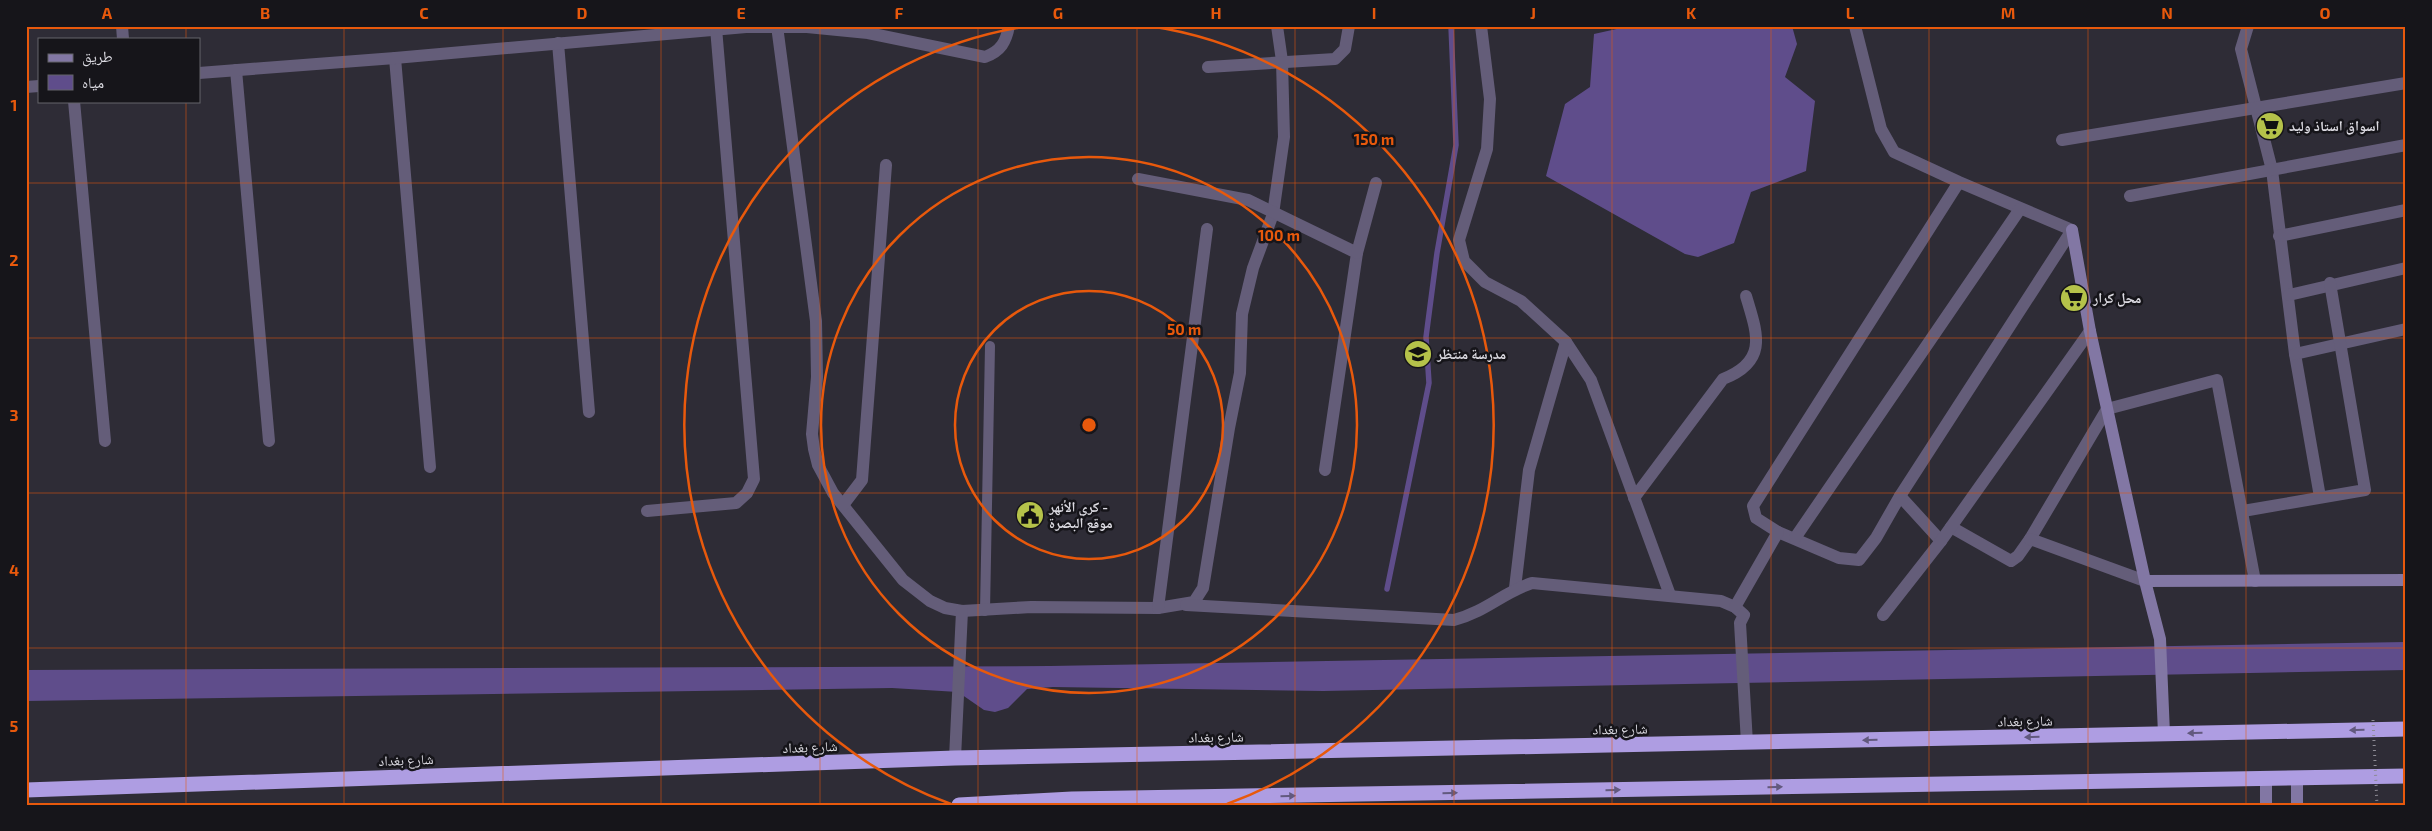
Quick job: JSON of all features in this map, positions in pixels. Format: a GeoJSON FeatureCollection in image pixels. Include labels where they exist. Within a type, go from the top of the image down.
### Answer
{"type":"FeatureCollection","features":[{"type":"Feature","properties":{"kind":"highway","name":"شارع بغداد"},"geometry":{"type":"LineString","coordinates":[[26,790],[955,758],[2406,729]]}},
{"type":"Feature","properties":{"kind":"highway"},"geometry":{"type":"LineString","coordinates":[[959,805],[1335,800],[2406,776]]}},
{"type":"Feature","properties":{"kind":"street"},"geometry":{"type":"LineString","coordinates":[[200,73],[396,58],[716,28],[777,26],[868,34],[985,57],[1000,48],[1005,42],[1009,26]]}},
{"type":"Feature","properties":{"kind":"street"},"geometry":{"type":"LineString","coordinates":[[777,26],[816,321],[817,377],[812,434],[814,450],[824,479],[903,580],[916,592],[945,608],[962,611],[1031,607],[1158,608],[1186,605],[1454,620],[1472,615],[1493,605],[1515,588],[1532,582],[1721,601],[1735,607],[1744,616],[1740,622],[1747,743]]}},
{"type":"Feature","properties":{"kind":"street"},"geometry":{"type":"LineString","coordinates":[[1186,605],[1194,602],[1204,588],[1229,428],[1240,373],[1240,337],[1244,306],[1253,268],[1273,214],[1284,137],[1282,61],[1277,26]]}},
{"type":"Feature","properties":{"kind":"street"},"geometry":{"type":"LineString","coordinates":[[1208,67],[1335,59],[1345,49],[1348,26]]}},
{"type":"Feature","properties":{"kind":"street"},"geometry":{"type":"LineString","coordinates":[[1481,26],[1490,99],[1487,149],[1459,240],[1464,261],[1485,282],[1521,301],[1566,342],[1591,380],[1670,595]]}},
{"type":"Feature","properties":{"kind":"street"},"geometry":{"type":"LineString","coordinates":[[1855,26],[1881,129],[1894,152],[2020,209],[2072,230]]}},
{"type":"Feature","properties":{"kind":"street"},"geometry":{"type":"LineString","coordinates":[[2248,26],[2242,49],[2255,109],[2272,170],[2295,354],[2320,498]]}},
{"type":"Feature","properties":{"kind":"street"},"geometry":{"type":"LineString","coordinates":[[648,511],[736,503],[747,493],[754,479],[716,28]]}},
{"type":"Feature","properties":{"kind":"street"},"geometry":{"type":"LineString","coordinates":[[558,43],[589,412]]}},
{"type":"Feature","properties":{"kind":"street"},"geometry":{"type":"LineString","coordinates":[[396,58],[430,467]]}},
{"type":"Feature","properties":{"kind":"street"},"geometry":{"type":"LineString","coordinates":[[236,70],[269,442]]}},
{"type":"Feature","properties":{"kind":"street"},"geometry":{"type":"LineString","coordinates":[[2062,140],[2406,83]]}},
{"type":"Feature","properties":{"kind":"street"},"geometry":{"type":"LineString","coordinates":[[74,102],[105,441]]}},
{"type":"Feature","properties":{"kind":"street"},"geometry":{"type":"LineString","coordinates":[[2130,196],[2406,144]]}},
{"type":"Feature","properties":{"kind":"street"},"geometry":{"type":"LineString","coordinates":[[843,505],[862,480],[886,165]]}},
{"type":"Feature","properties":{"kind":"street"},"geometry":{"type":"LineString","coordinates":[[1138,179],[1248,200],[1273,214],[1358,254]]}},
{"type":"Feature","properties":{"kind":"street"},"geometry":{"type":"LineString","coordinates":[[1959,182],[1753,506],[1756,518],[1778,532],[1839,558],[1859,560],[1876,538],[1900,496],[2072,230]]}},
{"type":"Feature","properties":{"kind":"street"},"geometry":{"type":"LineString","coordinates":[[1326,470],[1358,254],[1376,183]]}},
{"type":"Feature","properties":{"kind":"street"},"geometry":{"type":"LineString","coordinates":[[1795,538],[2020,209]]}},
{"type":"Feature","properties":{"kind":"street"},"geometry":{"type":"LineString","coordinates":[[2279,236],[2406,210]]}},
{"type":"Feature","properties":{"kind":"street"},"geometry":{"type":"LineString","coordinates":[[1158,608],[1207,229]]}},
{"type":"Feature","properties":{"kind":"street"},"geometry":{"type":"LineString","coordinates":[[2072,230],[2090,331],[2144,581],[2160,640],[2164,734]]}},
{"type":"Feature","properties":{"kind":"street"},"geometry":{"type":"LineString","coordinates":[[2289,295],[2406,268]]}},
{"type":"Feature","properties":{"kind":"street"},"geometry":{"type":"LineString","coordinates":[[2242,511],[2365,490],[2330,284]]}},
{"type":"Feature","properties":{"kind":"street"},"geometry":{"type":"LineString","coordinates":[[1634,498],[1723,379],[1738,374],[1755,352],[1758,335],[1746,296]]}},
{"type":"Feature","properties":{"kind":"street"},"geometry":{"type":"LineString","coordinates":[[2295,354],[2406,329]]}},
{"type":"Feature","properties":{"kind":"street"},"geometry":{"type":"LineString","coordinates":[[1883,615],[1941,541],[2090,331]]}},
{"type":"Feature","properties":{"kind":"street"},"geometry":{"type":"LineString","coordinates":[[1515,588],[1529,470],[1566,342]]}},
{"type":"Feature","properties":{"kind":"street"},"geometry":{"type":"LineString","coordinates":[[1951,527],[2011,561],[2018,556],[2030,539],[2107,409],[2217,380],[2255,581]]}},
{"type":"Feature","properties":{"kind":"street"},"geometry":{"type":"LineString","coordinates":[[1900,496],[1941,541]]}},
{"type":"Feature","properties":{"kind":"street"},"geometry":{"type":"LineString","coordinates":[[1735,607],[1778,532]]}},
{"type":"Feature","properties":{"kind":"street"},"geometry":{"type":"LineString","coordinates":[[2030,539],[2144,581],[2406,580]]}},
{"type":"Feature","properties":{"kind":"street"},"geometry":{"type":"LineString","coordinates":[[955,758],[962,611]]}},
{"type":"Feature","properties":{"kind":"street"},"geometry":{"type":"LineString","coordinates":[[2297,778],[2297,805]]}},
{"type":"Feature","properties":{"kind":"street"},"geometry":{"type":"LineString","coordinates":[[2266,779],[2266,805]]}},
{"type":"Feature","properties":{"kind":"lane"},"geometry":{"type":"LineString","coordinates":[[985,611],[990,346]]}},
{"type":"Feature","properties":{"kind":"path"},"geometry":{"type":"LineString","coordinates":[[2373,720],[2377,805]]}},
{"type":"Feature","properties":{"kind":"water"},"geometry":{"type":"Polygon","coordinates":[[[1630,26],[1792,26],[1797,44],[1785,77],[1815,101],[1806,171],[1751,192],[1734,243],[1698,257],[1685,254],[1546,176],[1565,104],[1590,87],[1594,34],[1630,26]]]}},
{"type":"Feature","properties":{"kind":"water"},"geometry":{"type":"Polygon","coordinates":[[[2406,642],[2406,670],[1323,691],[1053,687],[1027,689],[1008,708],[995,712],[984,710],[958,692],[892,688],[26,701],[26,670],[1050,666],[2406,642]]]}},
{"type":"Feature","properties":{"kind":"waterway"},"geometry":{"type":"LineString","coordinates":[[1387,589],[1429,383],[1426,337],[1437,253],[1456,145],[1451,26]]}},
{"type":"Feature","properties":{"kind":"place","name":"اسواق استاذ وليد"},"geometry":{"type":"Point","coordinates":[2270,126]}},
{"type":"Feature","properties":{"kind":"place","name":"محل كرار"},"geometry":{"type":"Point","coordinates":[2074,298]}},
{"type":"Feature","properties":{"kind":"place","name":"مدرسة منتظر"},"geometry":{"type":"Point","coordinates":[1418,354]}},
{"type":"Feature","properties":{"kind":"place","name":"كري الأنهر - موقع البصرة"},"geometry":{"type":"Point","coordinates":[1030,515]}}]}
